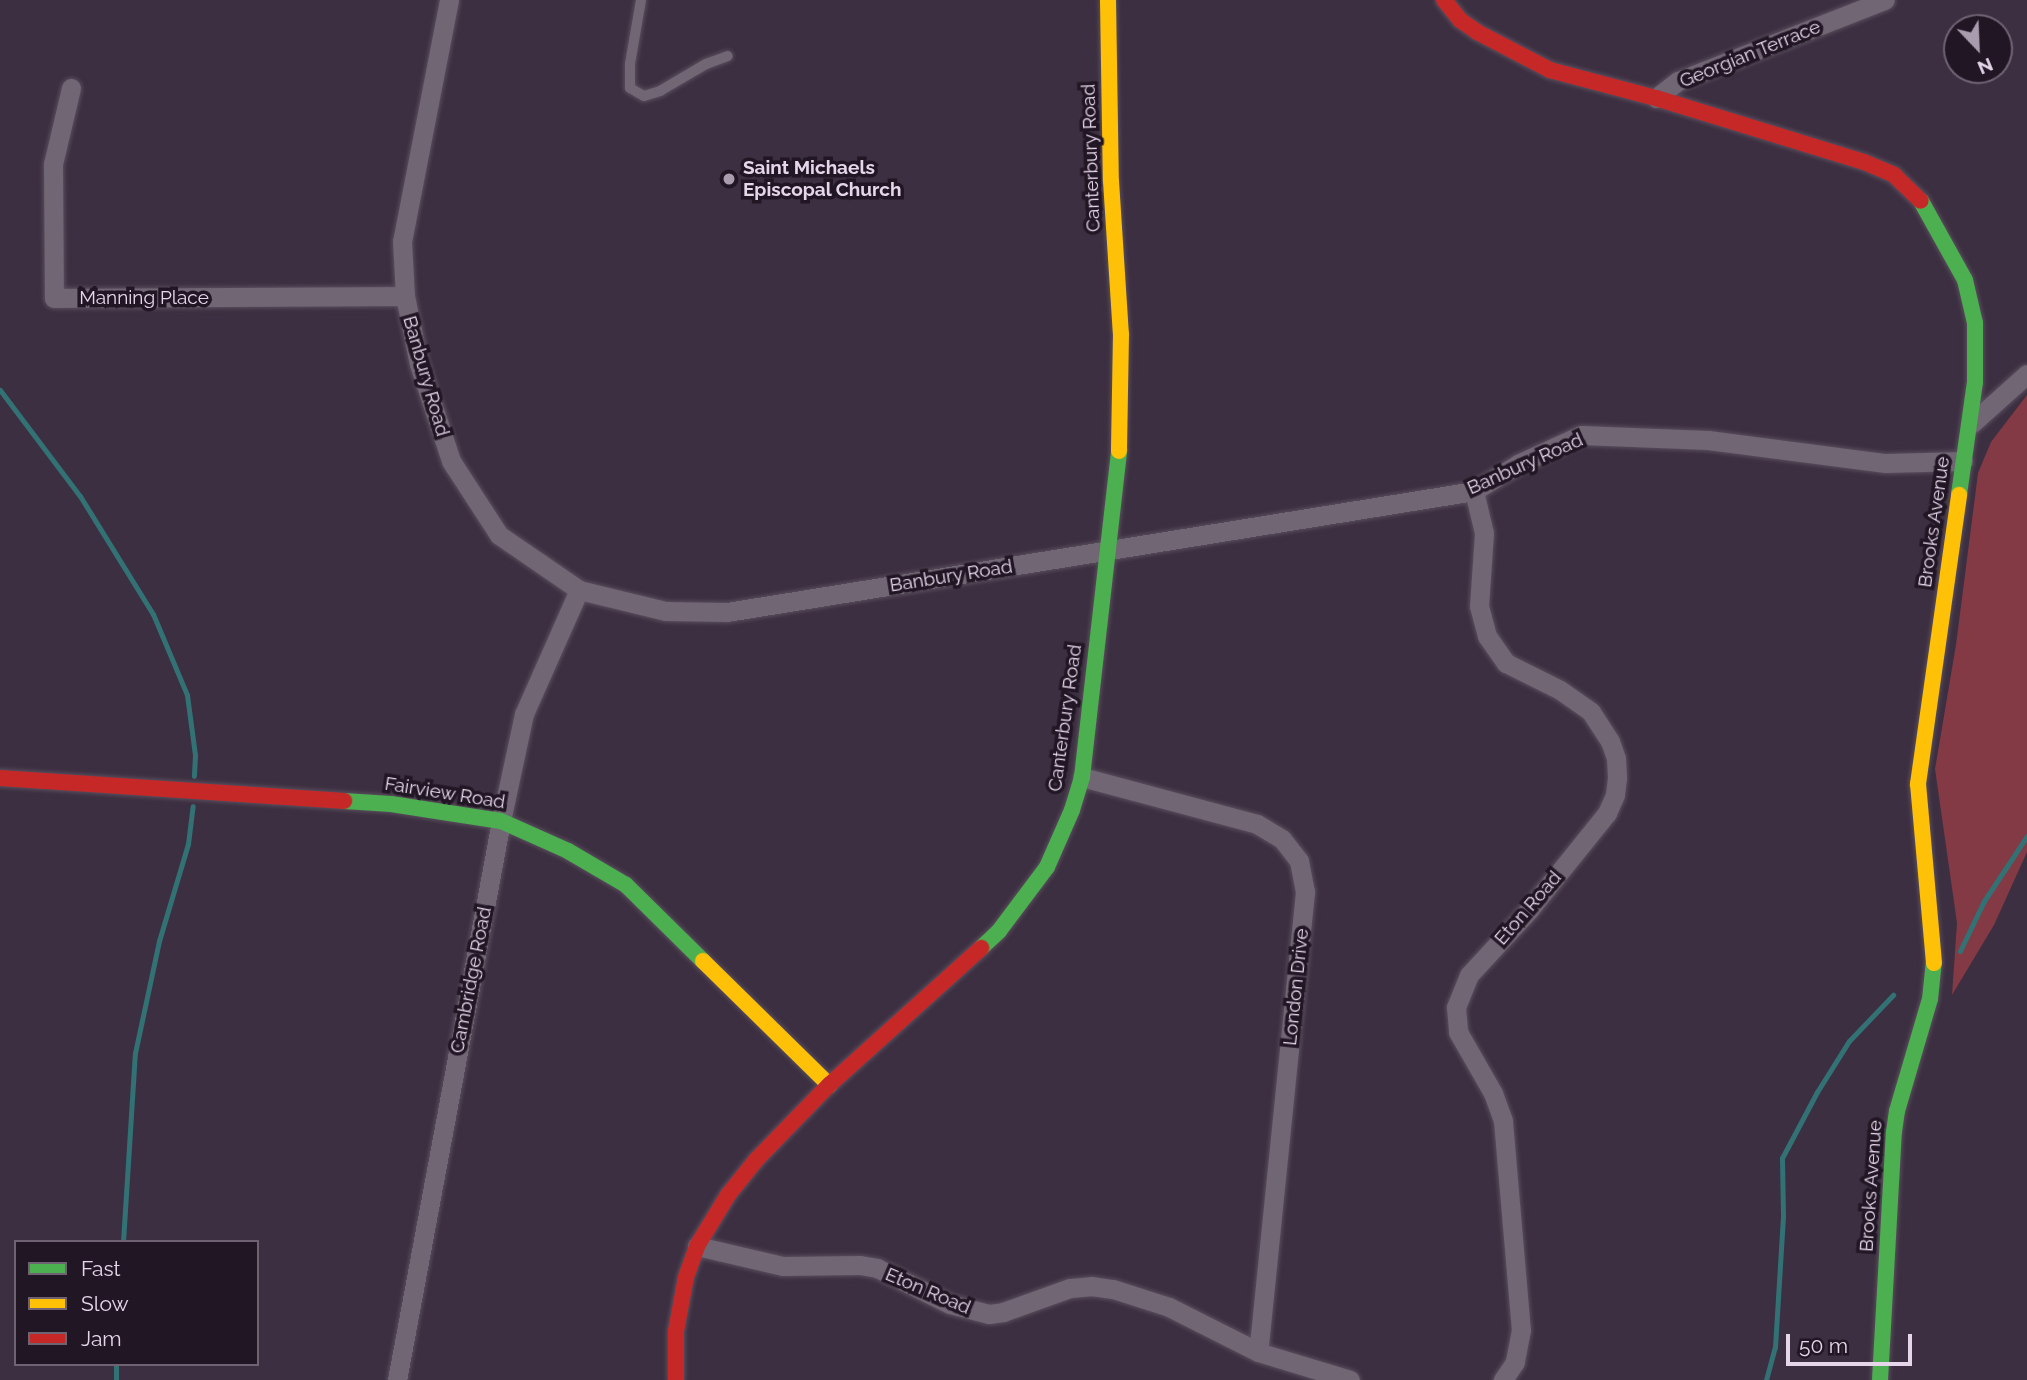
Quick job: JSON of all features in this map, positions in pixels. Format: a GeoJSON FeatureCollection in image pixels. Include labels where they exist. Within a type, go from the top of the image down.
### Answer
{"type":"FeatureCollection","features":[{"type":"Feature","properties":{"kind":"street","name":"Banbury Road"},"geometry":{"type":"LineString","coordinates":[[449,0],[404,228],[404,296],[419,364],[450,461],[499,536],[579,590],[666,611],[727,612],[1474,491],[1518,464],[1581,435],[1708,440],[1885,463],[1963,461]]}},
{"type":"Feature","properties":{"kind":"street","name":"Canterbury Road"},"geometry":{"type":"LineString","coordinates":[[676,1380],[674,1357],[679,1303],[697,1246],[728,1195],[756,1160],[829,1085],[976,954],[1016,910],[1034,888],[1059,843],[1082,777],[1117,480],[1121,334],[1111,181],[1108,0]]}},
{"type":"Feature","properties":{"kind":"street","name":"Brooks Avenue"},"geometry":{"type":"LineString","coordinates":[[1444,0],[1460,20],[1477,33],[1522,58],[1582,81],[1656,98],[1864,162],[1894,175],[1910,187],[1940,228],[1955,256],[1972,302],[1976,348],[1971,424],[1963,461],[1918,784],[1934,969],[1930,999],[1897,1111],[1894,1132],[1880,1380]]}},
{"type":"Feature","properties":{"kind":"street","name":"Georgian Terrace"},"geometry":{"type":"LineString","coordinates":[[1656,98],[1678,81],[1885,0]]}},
{"type":"Feature","properties":{"kind":"street","name":"Manning Place"},"geometry":{"type":"LineString","coordinates":[[71,88],[54,164],[54,298],[404,296]]}},
{"type":"Feature","properties":{"kind":"street"},"geometry":{"type":"LineString","coordinates":[[1971,424],[2027,374]]}},
{"type":"Feature","properties":{"kind":"street","name":"Eton Road"},"geometry":{"type":"LineString","coordinates":[[1474,491],[1484,533],[1479,606],[1486,636],[1506,663],[1560,690],[1591,712],[1610,741],[1616,758],[1617,778],[1615,795],[1607,813],[1529,910],[1469,975],[1455,1007],[1458,1032],[1493,1093],[1503,1121],[1521,1330],[1516,1362],[1503,1380]]}},
{"type":"Feature","properties":{"kind":"street","name":"Cambridge Road"},"geometry":{"type":"LineString","coordinates":[[397,1380],[501,821],[524,714],[579,590]]}},
{"type":"Feature","properties":{"kind":"street","name":"London Drive"},"geometry":{"type":"LineString","coordinates":[[1082,777],[1256,824],[1282,839],[1293,849],[1300,861],[1306,891],[1258,1352]]}},
{"type":"Feature","properties":{"kind":"street","name":"Fairview Road"},"geometry":{"type":"LineString","coordinates":[[0,778],[391,804],[501,821],[568,851],[626,886],[829,1085]]}},
{"type":"Feature","properties":{"kind":"street","name":"Eton Road"},"geometry":{"type":"LineString","coordinates":[[697,1246],[783,1266],[860,1265],[877,1269],[950,1304],[989,1314],[1003,1312],[1070,1288],[1091,1286],[1113,1289],[1169,1307],[1258,1352],[1350,1380]]}},
{"type":"Feature","properties":{"kind":"lane"},"geometry":{"type":"LineString","coordinates":[[641,0],[630,64],[630,88],[644,96],[660,91],[706,64],[728,56]]}},
{"type":"Feature","properties":{"kind":"shaded area"},"geometry":{"type":"Polygon","coordinates":[[[2027,395],[2027,852],[1994,925],[1952,995],[1957,923],[1935,769],[1956,645],[1978,473],[1991,442],[2027,395]]]}},
{"type":"Feature","properties":{"kind":"waterway"},"geometry":{"type":"LineString","coordinates":[[0,390],[80,496],[153,614],[187,695],[195,755],[194,776]]}},
{"type":"Feature","properties":{"kind":"waterway"},"geometry":{"type":"LineString","coordinates":[[123,1240],[135,1053],[159,941],[188,844],[193,806]]}},
{"type":"Feature","properties":{"kind":"waterway"},"geometry":{"type":"LineString","coordinates":[[1960,951],[1984,901],[2027,836]]}},
{"type":"Feature","properties":{"kind":"waterway"},"geometry":{"type":"LineString","coordinates":[[1766,1380],[1775,1347],[1783,1216],[1782,1158],[1817,1092],[1849,1041],[1893,995]]}},
{"type":"Feature","properties":{"kind":"waterway"},"geometry":{"type":"LineString","coordinates":[[116,1366],[116,1380]]}},
{"type":"Feature","properties":{"kind":"traffic: fast"},"geometry":{"type":"LineString","coordinates":[[1921,201],[1965,280],[1975,323],[1975,382],[1959,495]]}},
{"type":"Feature","properties":{"kind":"traffic: fast"},"geometry":{"type":"LineString","coordinates":[[981,948],[999,931],[1047,867],[1072,810],[1082,777],[1119,451]]}},
{"type":"Feature","properties":{"kind":"traffic: fast"},"geometry":{"type":"LineString","coordinates":[[344,801],[391,804],[501,821],[568,851],[626,885],[703,961]]}},
{"type":"Feature","properties":{"kind":"traffic: fast"},"geometry":{"type":"LineString","coordinates":[[1880,1380],[1894,1132],[1897,1111],[1930,999],[1934,963]]}},
{"type":"Feature","properties":{"kind":"traffic: slow"},"geometry":{"type":"LineString","coordinates":[[1108,0],[1111,181],[1121,334],[1119,451]]}},
{"type":"Feature","properties":{"kind":"traffic: slow"},"geometry":{"type":"LineString","coordinates":[[1934,963],[1918,784],[1959,495]]}},
{"type":"Feature","properties":{"kind":"traffic: slow"},"geometry":{"type":"LineString","coordinates":[[703,961],[829,1085]]}},
{"type":"Feature","properties":{"kind":"traffic: jam"},"geometry":{"type":"LineString","coordinates":[[1444,0],[1460,20],[1477,32],[1550,70],[1656,98],[1864,162],[1894,175],[1921,201]]}},
{"type":"Feature","properties":{"kind":"traffic: jam"},"geometry":{"type":"LineString","coordinates":[[0,778],[344,801]]}},
{"type":"Feature","properties":{"kind":"traffic: jam"},"geometry":{"type":"LineString","coordinates":[[676,1380],[676,1331],[686,1277],[697,1246],[728,1195],[756,1160],[829,1085],[981,948]]}},
{"type":"Feature","properties":{"kind":"place","name":"Saint Michaels Episcopal Church"},"geometry":{"type":"Point","coordinates":[729,179]}}]}
